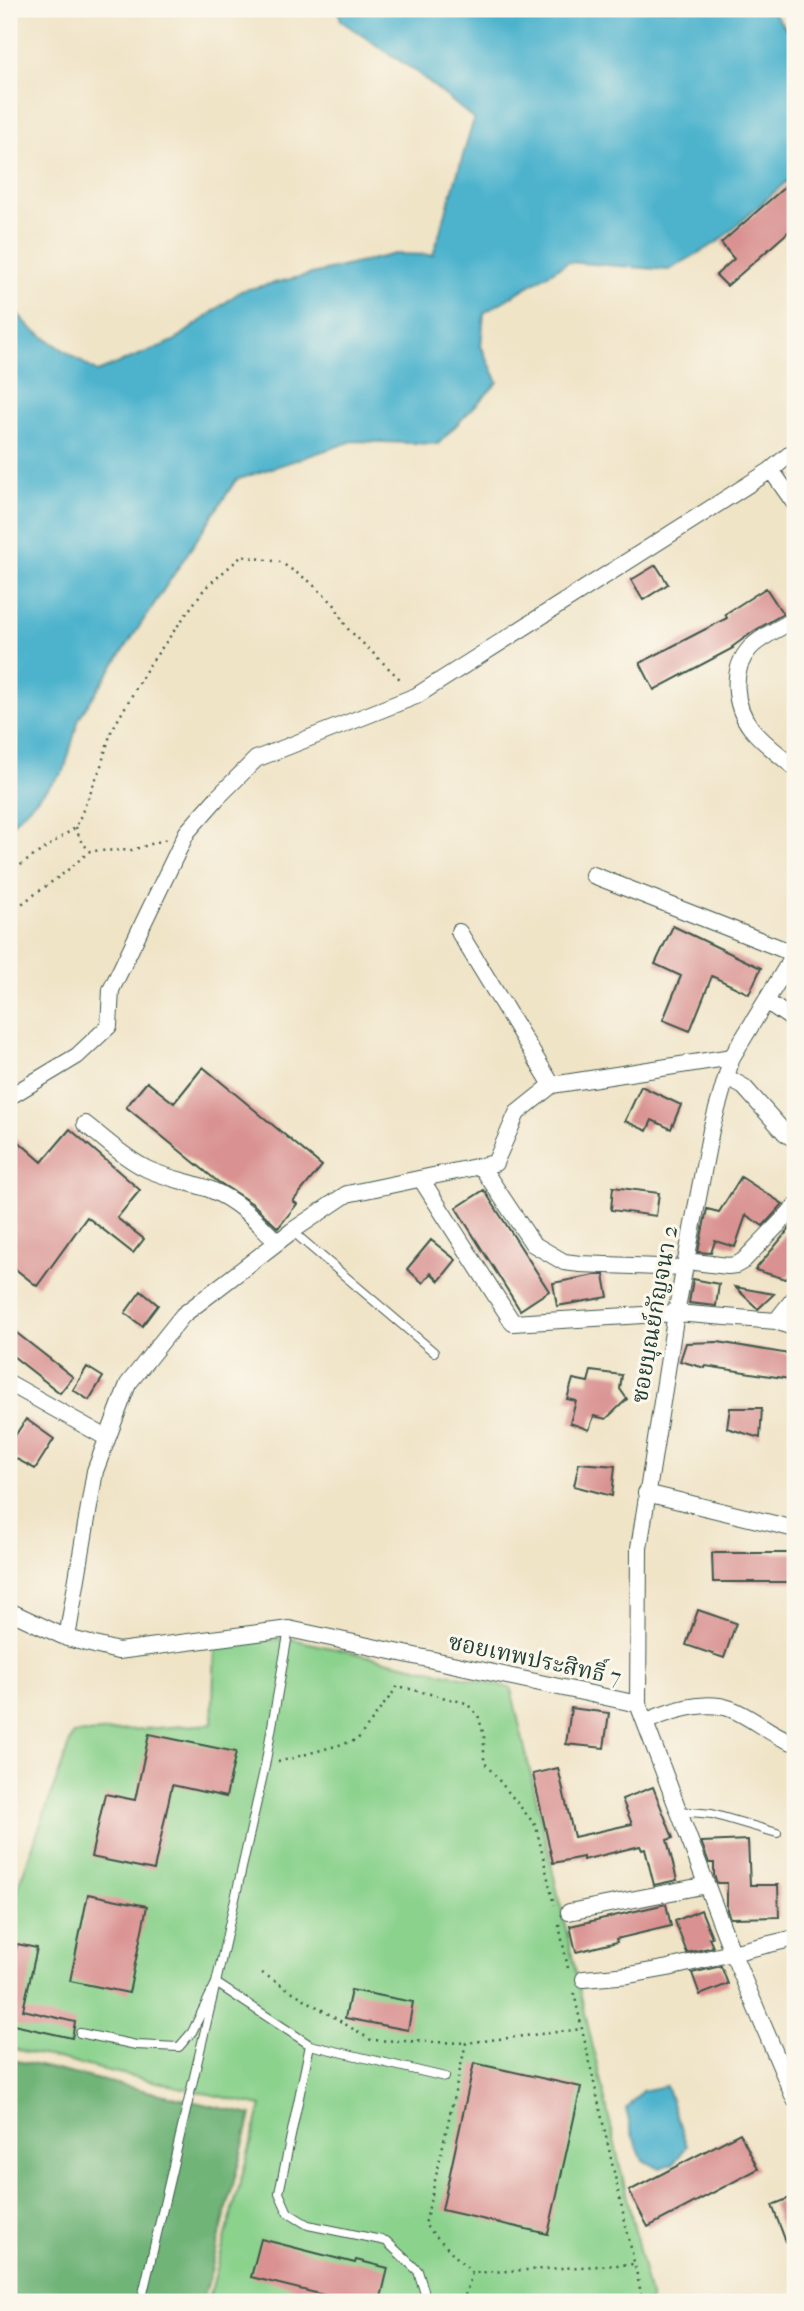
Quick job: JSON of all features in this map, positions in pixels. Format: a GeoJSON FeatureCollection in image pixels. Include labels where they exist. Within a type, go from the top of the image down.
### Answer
{"type":"FeatureCollection","features":[{"type":"Feature","properties":{"kind":"street"},"geometry":{"type":"LineString","coordinates":[[9,1097],[77,1056],[109,1026],[110,990],[187,832],[256,759],[416,696],[771,470],[795,450]]}},
{"type":"Feature","properties":{"kind":"street"},"geometry":{"type":"LineString","coordinates":[[771,470],[795,504]]}},
{"type":"Feature","properties":{"kind":"street"},"geometry":{"type":"LineString","coordinates":[[795,619],[751,647],[740,662],[736,683],[740,708],[751,729],[795,768]]}},
{"type":"Feature","properties":{"kind":"street"},"geometry":{"type":"LineString","coordinates":[[593,875],[795,953]]}},
{"type":"Feature","properties":{"kind":"street"},"geometry":{"type":"LineString","coordinates":[[459,932],[552,1085]]}},
{"type":"Feature","properties":{"kind":"street","name":"ซอยบุณย์กัญจนา 2"},"geometry":{"type":"LineString","coordinates":[[638,1704],[639,1548],[676,1313],[710,1130],[732,1057],[795,953]]}},
{"type":"Feature","properties":{"kind":"street"},"geometry":{"type":"LineString","coordinates":[[766,1001],[795,1021]]}},
{"type":"Feature","properties":{"kind":"street"},"geometry":{"type":"LineString","coordinates":[[67,1638],[95,1471],[128,1384],[183,1315],[277,1242],[347,1194],[495,1163],[517,1113],[552,1085],[732,1057]]}},
{"type":"Feature","properties":{"kind":"street"},"geometry":{"type":"LineString","coordinates":[[726,1077],[744,1087],[785,1133],[795,1140]]}},
{"type":"Feature","properties":{"kind":"street"},"geometry":{"type":"LineString","coordinates":[[85,1124],[147,1169],[233,1201],[277,1242]]}},
{"type":"Feature","properties":{"kind":"street"},"geometry":{"type":"LineString","coordinates":[[481,1166],[533,1244],[564,1262],[736,1265],[795,1207]]}},
{"type":"Feature","properties":{"kind":"street"},"geometry":{"type":"LineString","coordinates":[[421,1179],[513,1323],[676,1313],[776,1321],[795,1328]]}},
{"type":"Feature","properties":{"kind":"street"},"geometry":{"type":"LineString","coordinates":[[776,1321],[795,1297]]}},
{"type":"Feature","properties":{"kind":"street"},"geometry":{"type":"LineString","coordinates":[[9,1382],[107,1438]]}},
{"type":"Feature","properties":{"kind":"street"},"geometry":{"type":"LineString","coordinates":[[646,1493],[795,1529]]}},
{"type":"Feature","properties":{"kind":"street","name":"ซอยเทพประสิทธิ์ 7"},"geometry":{"type":"LineString","coordinates":[[9,1611],[67,1638],[118,1651],[289,1629],[638,1704],[732,1952],[795,2100]]}},
{"type":"Feature","properties":{"kind":"street"},"geometry":{"type":"LineString","coordinates":[[645,1722],[687,1707],[731,1709],[780,1739],[795,1743]]}},
{"type":"Feature","properties":{"kind":"street"},"geometry":{"type":"LineString","coordinates":[[561,1913],[707,1885]]}},
{"type":"Feature","properties":{"kind":"street"},"geometry":{"type":"LineString","coordinates":[[576,1981],[668,1968],[795,1938]]}},
{"type":"Feature","properties":{"kind":"lane"},"geometry":{"type":"LineString","coordinates":[[292,1231],[434,1352]]}},
{"type":"Feature","properties":{"kind":"lane"},"geometry":{"type":"LineString","coordinates":[[141,2302],[265,1766],[289,1629]]}},
{"type":"Feature","properties":{"kind":"lane"},"geometry":{"type":"LineString","coordinates":[[679,1811],[712,1814],[777,1833]]}},
{"type":"Feature","properties":{"kind":"lane"},"geometry":{"type":"LineString","coordinates":[[80,2033],[136,2045],[179,2046],[192,2032],[216,1983]]}},
{"type":"Feature","properties":{"kind":"lane"},"geometry":{"type":"LineString","coordinates":[[216,1983],[310,2046],[445,2077]]}},
{"type":"Feature","properties":{"kind":"lane"},"geometry":{"type":"LineString","coordinates":[[310,2046],[279,2193],[288,2213],[308,2225],[386,2241],[418,2271],[425,2302]]}},
{"type":"Feature","properties":{"kind":"path"},"geometry":{"type":"LineString","coordinates":[[9,873],[75,827],[100,769],[111,732],[148,667],[205,587],[242,556],[280,562],[309,581],[334,604],[347,628],[416,696]]}},
{"type":"Feature","properties":{"kind":"path"},"geometry":{"type":"LineString","coordinates":[[75,827],[80,840],[90,851]]}},
{"type":"Feature","properties":{"kind":"path"},"geometry":{"type":"LineString","coordinates":[[9,927],[16,908],[90,851],[132,850],[187,832]]}},
{"type":"Feature","properties":{"kind":"path"},"geometry":{"type":"LineString","coordinates":[[9,1634],[13,1664],[9,1727]]}},
{"type":"Feature","properties":{"kind":"path"},"geometry":{"type":"LineString","coordinates":[[265,1766],[357,1740],[398,1686],[466,1703],[478,1715],[484,1736],[484,1762],[537,1826],[561,1913],[576,1981],[582,2029],[643,2302]]}},
{"type":"Feature","properties":{"kind":"path"},"geometry":{"type":"LineString","coordinates":[[262,1973],[371,2040],[466,2043],[582,2029]]}},
{"type":"Feature","properties":{"kind":"path"},"geometry":{"type":"LineString","coordinates":[[466,2043],[425,2225],[472,2273],[635,2264]]}},
{"type":"Feature","properties":{"kind":"path"},"geometry":{"type":"LineString","coordinates":[[463,2302],[472,2273]]}},
{"type":"Feature","properties":{"kind":"green space"},"geometry":{"type":"Polygon","coordinates":[[[287,1638],[511,1688],[651,2302],[208,2302],[261,2106],[9,2048],[9,1912],[73,1734],[212,1724],[215,1647],[287,1638]]]}},
{"type":"Feature","properties":{"kind":"green space"},"geometry":{"type":"Polygon","coordinates":[[[9,2059],[251,2115],[203,2302],[9,2302],[9,2059]]]}},
{"type":"Feature","properties":{"kind":"water"},"geometry":{"type":"Polygon","coordinates":[[[338,9],[770,9],[795,39],[795,174],[719,241],[669,270],[568,262],[484,313],[481,346],[498,382],[438,444],[353,441],[236,480],[79,718],[64,771],[9,827],[9,305],[32,329],[97,372],[174,341],[241,291],[395,254],[433,255],[474,119],[415,71],[341,21],[338,9]]]}},
{"type":"Feature","properties":{"kind":"water"},"geometry":{"type":"Polygon","coordinates":[[[666,2086],[687,2146],[673,2164],[660,2168],[643,2161],[626,2109],[642,2091],[666,2086]]]}},
{"type":"Feature","properties":{"kind":"building"},"geometry":{"type":"Polygon","coordinates":[[[795,178],[795,226],[727,286],[716,275],[734,259],[721,243],[795,178]]]}},
{"type":"Feature","properties":{"kind":"building"},"geometry":{"type":"Polygon","coordinates":[[[656,565],[668,584],[643,600],[631,580],[656,565]]]}},
{"type":"Feature","properties":{"kind":"building"},"geometry":{"type":"Polygon","coordinates":[[[766,588],[783,614],[754,631],[733,648],[654,690],[640,663],[727,618],[725,614],[766,588]]]}},
{"type":"Feature","properties":{"kind":"building"},"geometry":{"type":"Polygon","coordinates":[[[673,926],[761,968],[749,994],[712,976],[690,1031],[663,1020],[681,976],[655,964],[673,926]]]}},
{"type":"Feature","properties":{"kind":"building"},"geometry":{"type":"Polygon","coordinates":[[[203,1067],[322,1166],[293,1201],[297,1204],[278,1228],[253,1204],[217,1181],[126,1107],[147,1082],[174,1103],[203,1067]]]}},
{"type":"Feature","properties":{"kind":"building"},"geometry":{"type":"Polygon","coordinates":[[[641,1086],[681,1105],[671,1129],[652,1120],[647,1131],[625,1121],[641,1086]]]}},
{"type":"Feature","properties":{"kind":"building"},"geometry":{"type":"Polygon","coordinates":[[[70,1129],[140,1190],[117,1218],[144,1239],[133,1253],[87,1217],[37,1286],[9,1264],[9,1133],[42,1162],[70,1129]]]}},
{"type":"Feature","properties":{"kind":"building"},"geometry":{"type":"Polygon","coordinates":[[[741,1177],[783,1204],[763,1226],[746,1215],[735,1247],[715,1241],[711,1253],[698,1252],[707,1209],[719,1212],[741,1177]]]}},
{"type":"Feature","properties":{"kind":"building"},"geometry":{"type":"Polygon","coordinates":[[[613,1187],[659,1193],[656,1216],[611,1210],[613,1187]]]}},
{"type":"Feature","properties":{"kind":"building"},"geometry":{"type":"Polygon","coordinates":[[[484,1190],[549,1291],[520,1310],[456,1208],[484,1190]]]}},
{"type":"Feature","properties":{"kind":"building"},"geometry":{"type":"Polygon","coordinates":[[[795,1222],[795,1267],[786,1279],[755,1270],[795,1222]]]}},
{"type":"Feature","properties":{"kind":"building"},"geometry":{"type":"Polygon","coordinates":[[[431,1240],[456,1260],[439,1281],[431,1273],[423,1283],[407,1269],[431,1240]]]}},
{"type":"Feature","properties":{"kind":"building"},"geometry":{"type":"Polygon","coordinates":[[[604,1275],[608,1297],[557,1306],[553,1283],[604,1275]]]}},
{"type":"Feature","properties":{"kind":"building"},"geometry":{"type":"Polygon","coordinates":[[[693,1279],[719,1284],[716,1306],[689,1303],[693,1279]]]}},
{"type":"Feature","properties":{"kind":"building"},"geometry":{"type":"Polygon","coordinates":[[[735,1287],[774,1294],[758,1309],[735,1287]]]}},
{"type":"Feature","properties":{"kind":"building"},"geometry":{"type":"Polygon","coordinates":[[[141,1291],[158,1305],[142,1326],[125,1313],[141,1291]]]}},
{"type":"Feature","properties":{"kind":"building"},"geometry":{"type":"Polygon","coordinates":[[[9,1327],[73,1377],[60,1393],[9,1353],[9,1327]]]}},
{"type":"Feature","properties":{"kind":"building"},"geometry":{"type":"Polygon","coordinates":[[[718,1342],[795,1355],[790,1379],[706,1366],[705,1368],[680,1361],[686,1343],[718,1342]]]}},
{"type":"Feature","properties":{"kind":"building"},"geometry":{"type":"Polygon","coordinates":[[[87,1367],[103,1377],[89,1400],[73,1390],[87,1367]]]}},
{"type":"Feature","properties":{"kind":"building"},"geometry":{"type":"Polygon","coordinates":[[[591,1371],[622,1375],[620,1389],[627,1399],[606,1419],[594,1416],[589,1430],[570,1423],[576,1401],[567,1399],[573,1379],[588,1382],[591,1371]]]}},
{"type":"Feature","properties":{"kind":"building"},"geometry":{"type":"Polygon","coordinates":[[[730,1408],[762,1408],[760,1438],[727,1428],[730,1408]]]}},
{"type":"Feature","properties":{"kind":"building"},"geometry":{"type":"Polygon","coordinates":[[[26,1419],[54,1439],[35,1469],[9,1455],[9,1445],[26,1419]]]}},
{"type":"Feature","properties":{"kind":"building"},"geometry":{"type":"Polygon","coordinates":[[[579,1463],[615,1466],[612,1496],[574,1486],[579,1463]]]}},
{"type":"Feature","properties":{"kind":"building"},"geometry":{"type":"Polygon","coordinates":[[[712,1553],[795,1553],[795,1582],[713,1582],[712,1553]]]}},
{"type":"Feature","properties":{"kind":"building"},"geometry":{"type":"Polygon","coordinates":[[[698,1610],[736,1623],[724,1658],[686,1645],[698,1610]]]}},
{"type":"Feature","properties":{"kind":"building"},"geometry":{"type":"Polygon","coordinates":[[[571,1708],[609,1713],[604,1748],[566,1744],[571,1708]]]}},
{"type":"Feature","properties":{"kind":"building"},"geometry":{"type":"Polygon","coordinates":[[[149,1734],[236,1752],[226,1797],[172,1785],[154,1870],[91,1857],[105,1794],[135,1800],[149,1734]]]}},
{"type":"Feature","properties":{"kind":"building"},"geometry":{"type":"Polygon","coordinates":[[[558,1768],[574,1837],[632,1824],[622,1799],[653,1787],[673,1838],[667,1840],[677,1880],[654,1885],[645,1849],[642,1850],[640,1846],[583,1860],[583,1857],[553,1863],[533,1774],[558,1768]]]}},
{"type":"Feature","properties":{"kind":"building"},"geometry":{"type":"Polygon","coordinates":[[[748,1840],[750,1885],[778,1885],[779,1917],[730,1918],[727,1910],[727,1883],[717,1883],[714,1863],[709,1863],[702,1844],[748,1840]]]}},
{"type":"Feature","properties":{"kind":"building"},"geometry":{"type":"Polygon","coordinates":[[[88,1894],[147,1906],[129,1993],[70,1981],[88,1894]]]}},
{"type":"Feature","properties":{"kind":"building"},"geometry":{"type":"Polygon","coordinates":[[[666,1904],[671,1926],[576,1952],[570,1926],[666,1904]]]}},
{"type":"Feature","properties":{"kind":"building"},"geometry":{"type":"Polygon","coordinates":[[[701,1910],[712,1937],[709,1938],[713,1947],[687,1953],[675,1921],[701,1910]]]}},
{"type":"Feature","properties":{"kind":"building"},"geometry":{"type":"Polygon","coordinates":[[[17,1944],[37,1948],[23,2010],[75,2022],[72,2038],[9,2024],[9,1981],[17,1944]]]}},
{"type":"Feature","properties":{"kind":"building"},"geometry":{"type":"Polygon","coordinates":[[[721,1966],[728,1984],[700,1995],[692,1973],[721,1966]]]}},
{"type":"Feature","properties":{"kind":"building"},"geometry":{"type":"Polygon","coordinates":[[[351,1990],[413,2002],[408,2030],[345,2018],[351,1990]]]}},
{"type":"Feature","properties":{"kind":"building"},"geometry":{"type":"Polygon","coordinates":[[[474,2063],[581,2087],[548,2234],[442,2210],[474,2063]]]}},
{"type":"Feature","properties":{"kind":"building"},"geometry":{"type":"Polygon","coordinates":[[[740,2133],[758,2169],[648,2227],[629,2191],[740,2133]]]}},
{"type":"Feature","properties":{"kind":"building"},"geometry":{"type":"Polygon","coordinates":[[[795,2196],[795,2263],[794,2263],[772,2205],[795,2196]]]}},
{"type":"Feature","properties":{"kind":"building"},"geometry":{"type":"Polygon","coordinates":[[[261,2239],[355,2263],[356,2260],[388,2268],[380,2302],[352,2302],[251,2277],[261,2239]]]}}]}
